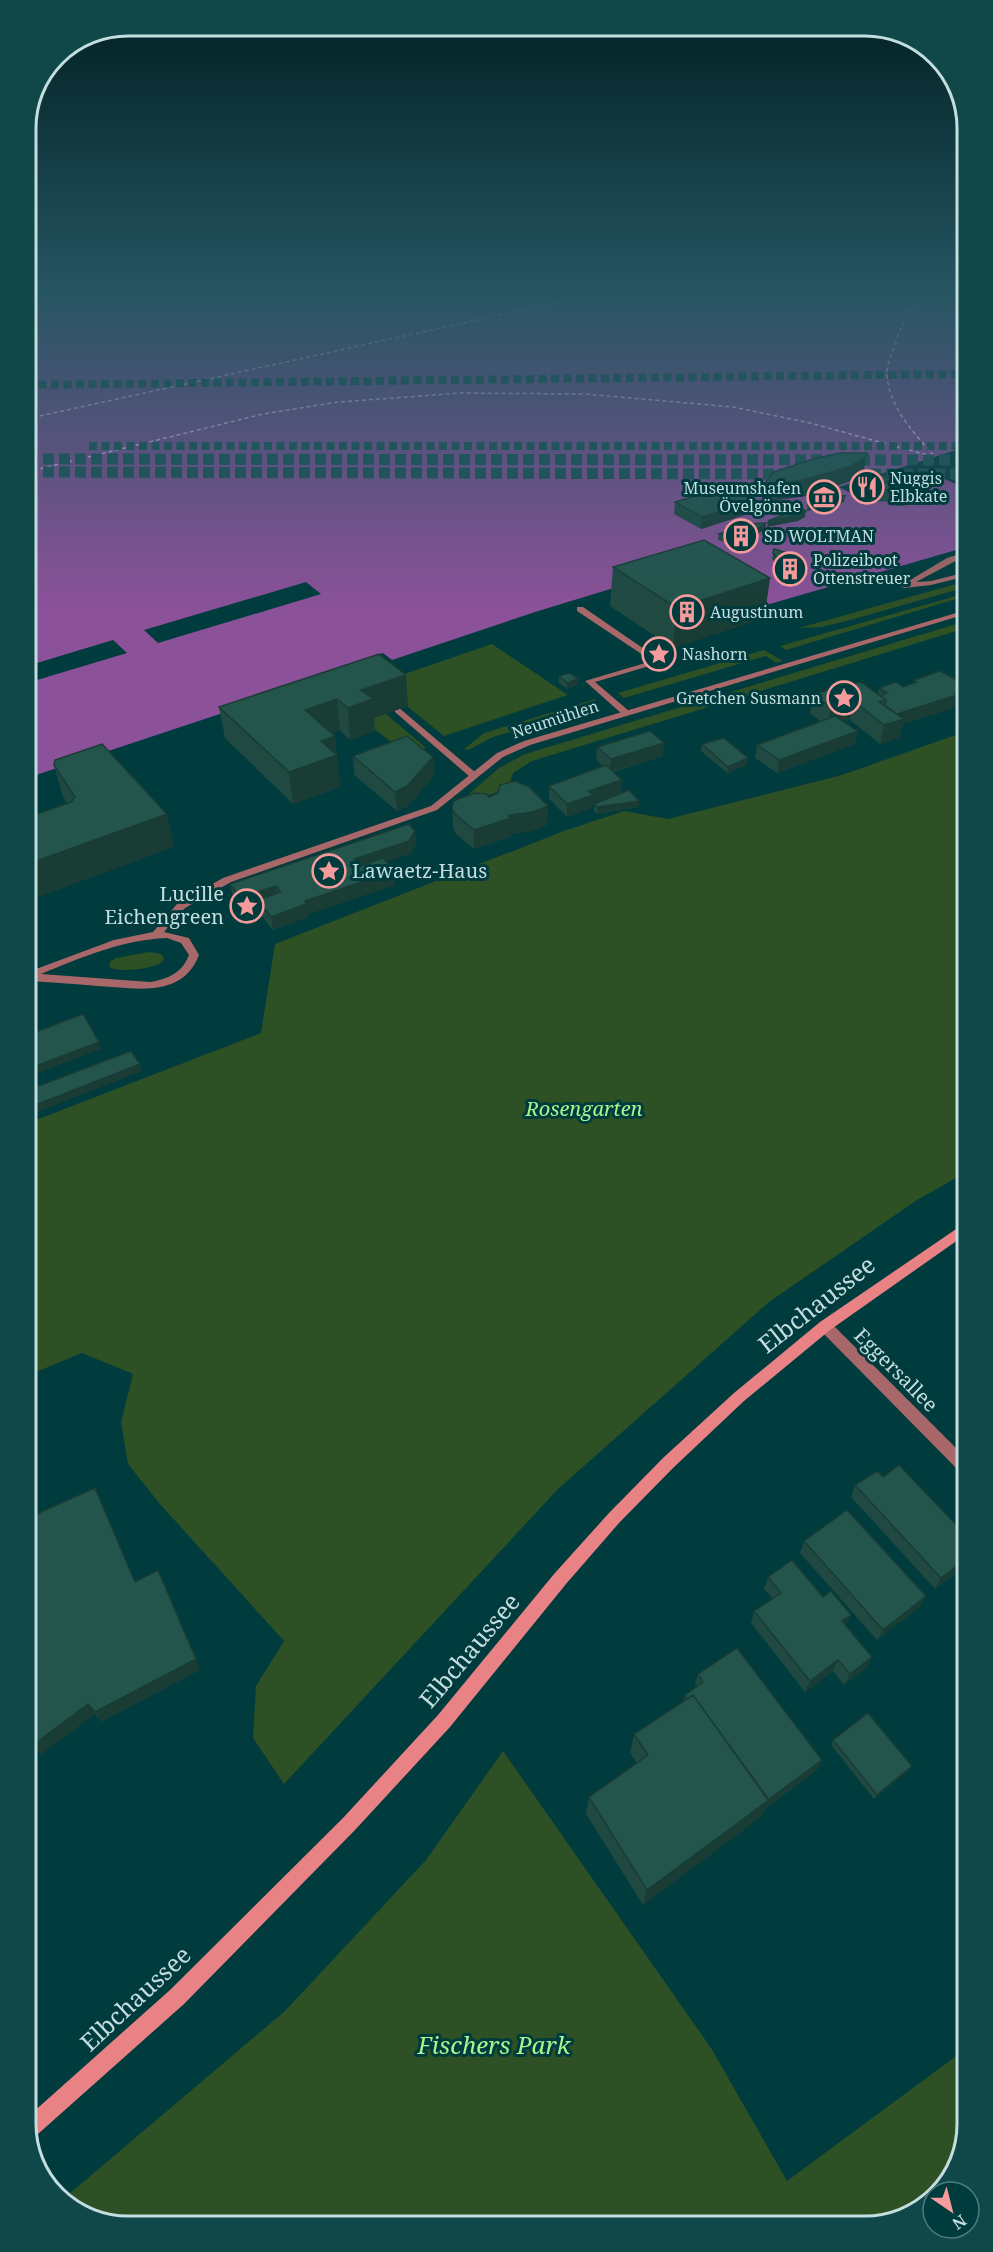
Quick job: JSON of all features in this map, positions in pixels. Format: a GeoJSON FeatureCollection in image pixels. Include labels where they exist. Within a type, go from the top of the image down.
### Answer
{"type":"FeatureCollection","features":[{"type":"Feature","properties":{"kind":"main road","name":"Elbchaussee"},"geometry":{"type":"LineString","coordinates":[[36,2123],[177,1997],[349,1824],[444,1721],[560,1579],[614,1518],[668,1463],[739,1397],[825,1326],[957,1234]]}},
{"type":"Feature","properties":{"kind":"street"},"geometry":{"type":"LineString","coordinates":[[957,557],[904,586],[931,584],[957,577]]}},
{"type":"Feature","properties":{"kind":"street"},"geometry":{"type":"LineString","coordinates":[[580,609],[659,662],[589,681],[626,714]]}},
{"type":"Feature","properties":{"kind":"street","name":"Neumühlen"},"geometry":{"type":"LineString","coordinates":[[157,934],[181,906],[200,893],[250,871],[434,808],[472,775],[500,755],[526,743],[957,616]]}},
{"type":"Feature","properties":{"kind":"street"},"geometry":{"type":"LineString","coordinates":[[398,710],[472,775]]}},
{"type":"Feature","properties":{"kind":"street"},"geometry":{"type":"LineString","coordinates":[[36,973],[119,942],[157,934],[178,937],[188,943],[194,955],[192,964],[185,973],[150,986],[36,977]]}},
{"type":"Feature","properties":{"kind":"street","name":"Eggersallee"},"geometry":{"type":"LineString","coordinates":[[825,1326],[957,1459]]}},
{"type":"Feature","properties":{"kind":"green space"},"geometry":{"type":"Polygon","coordinates":[[[957,584],[957,590],[847,621],[821,627],[799,628],[957,584]]]}},
{"type":"Feature","properties":{"kind":"green space"},"geometry":{"type":"Polygon","coordinates":[[[957,596],[957,599],[786,650],[780,646],[957,596]]]}},
{"type":"Feature","properties":{"kind":"green space"},"geometry":{"type":"Polygon","coordinates":[[[957,624],[957,631],[532,761],[513,773],[508,789],[457,804],[499,768],[525,754],[957,624]]]}},
{"type":"Feature","properties":{"kind":"green space"},"geometry":{"type":"Polygon","coordinates":[[[492,644],[568,695],[444,736],[378,683],[492,644]]]}},
{"type":"Feature","properties":{"kind":"green space"},"geometry":{"type":"Polygon","coordinates":[[[764,650],[783,661],[776,663],[766,656],[624,698],[618,693],[764,650]]]}},
{"type":"Feature","properties":{"kind":"green space"},"geometry":{"type":"Polygon","coordinates":[[[595,699],[599,706],[493,737],[470,749],[463,750],[484,733],[595,699]]]}},
{"type":"Feature","properties":{"kind":"green space"},"geometry":{"type":"Polygon","coordinates":[[[386,714],[426,748],[408,755],[364,721],[386,714]]]}},
{"type":"Feature","properties":{"kind":"green space","name":"Rosengarten"},"geometry":{"type":"Polygon","coordinates":[[[957,734],[957,1178],[917,1200],[769,1302],[558,1489],[284,1784],[253,1738],[256,1686],[284,1641],[159,1503],[128,1464],[121,1422],[133,1374],[82,1353],[36,1372],[36,1120],[261,1033],[275,944],[564,831],[624,811],[668,819],[842,775],[957,734]]]}},
{"type":"Feature","properties":{"kind":"green space"},"geometry":{"type":"Polygon","coordinates":[[[149,952],[161,954],[164,958],[162,962],[151,967],[136,969],[120,970],[109,967],[110,962],[116,958],[149,952]]]}},
{"type":"Feature","properties":{"kind":"green space","name":"Fischers Park"},"geometry":{"type":"Polygon","coordinates":[[[503,1751],[711,2048],[787,2181],[957,2055],[956,2136],[948,2165],[938,2180],[921,2180],[921,2197],[895,2211],[865,2216],[122,2216],[98,2211],[82,2204],[69,2194],[285,2011],[426,1860],[503,1751]]]}},
{"type":"Feature","properties":{"kind":"shaded area"},"geometry":{"type":"Polygon","coordinates":[[[36,398],[957,398],[957,550],[763,606],[689,565],[535,612],[392,660],[383,653],[254,696],[259,701],[36,775],[36,398]]]}},
{"type":"Feature","properties":{"kind":"pier"},"geometry":{"type":"Polygon","coordinates":[[[957,450],[956,484],[936,475],[863,499],[839,487],[957,450]]]}},
{"type":"Feature","properties":{"kind":"pier"},"geometry":{"type":"Polygon","coordinates":[[[306,582],[321,594],[158,643],[144,630],[306,582]]]}},
{"type":"Feature","properties":{"kind":"pier"},"geometry":{"type":"Polygon","coordinates":[[[113,640],[127,653],[36,680],[36,663],[113,640]]]}},
{"type":"Feature","properties":{"kind":"building"},"geometry":{"type":"Polygon","coordinates":[[[840,453],[867,453],[866,457],[851,466],[807,479],[780,484],[765,483],[774,472],[840,453]]]}},
{"type":"Feature","properties":{"kind":"building"},"geometry":{"type":"Polygon","coordinates":[[[931,471],[935,475],[895,489],[875,490],[882,483],[931,471]]]}},
{"type":"Feature","properties":{"kind":"building"},"geometry":{"type":"Polygon","coordinates":[[[881,474],[893,480],[870,488],[857,482],[881,474]]]}},
{"type":"Feature","properties":{"kind":"building"},"geometry":{"type":"Polygon","coordinates":[[[728,486],[756,500],[702,517],[675,502],[728,486]]]}},
{"type":"Feature","properties":{"kind":"building"},"geometry":{"type":"Polygon","coordinates":[[[914,489],[926,492],[904,500],[890,499],[914,489]]]}},
{"type":"Feature","properties":{"kind":"building"},"geometry":{"type":"Polygon","coordinates":[[[833,493],[845,496],[834,502],[808,505],[813,500],[833,493]]]}},
{"type":"Feature","properties":{"kind":"building"},"geometry":{"type":"Polygon","coordinates":[[[795,510],[806,511],[798,515],[768,521],[795,510]]]}},
{"type":"Feature","properties":{"kind":"building"},"geometry":{"type":"Polygon","coordinates":[[[766,523],[757,529],[731,537],[719,534],[749,524],[766,523]]]}},
{"type":"Feature","properties":{"kind":"building"},"geometry":{"type":"Polygon","coordinates":[[[704,540],[770,578],[677,608],[613,567],[704,540]]]}},
{"type":"Feature","properties":{"kind":"building"},"geometry":{"type":"Polygon","coordinates":[[[774,549],[784,552],[807,571],[805,574],[799,573],[779,560],[773,553],[774,549]]]}},
{"type":"Feature","properties":{"kind":"building"},"geometry":{"type":"Polygon","coordinates":[[[379,654],[406,675],[361,690],[373,699],[348,708],[337,699],[305,710],[335,736],[321,741],[337,755],[289,772],[219,707],[379,654]]]}},
{"type":"Feature","properties":{"kind":"building"},"geometry":{"type":"Polygon","coordinates":[[[940,671],[957,680],[957,692],[955,693],[957,695],[897,714],[885,705],[886,700],[880,696],[887,693],[879,688],[896,682],[903,687],[917,682],[914,680],[940,671]]]}},
{"type":"Feature","properties":{"kind":"building"},"geometry":{"type":"Polygon","coordinates":[[[570,673],[578,679],[567,683],[559,676],[570,673]]]}},
{"type":"Feature","properties":{"kind":"building"},"geometry":{"type":"Polygon","coordinates":[[[848,679],[853,684],[861,682],[886,700],[879,702],[904,719],[884,725],[854,701],[831,708],[813,694],[836,688],[831,684],[848,679]]]}},
{"type":"Feature","properties":{"kind":"building"},"geometry":{"type":"Polygon","coordinates":[[[835,716],[858,731],[779,760],[757,745],[835,716]]]}},
{"type":"Feature","properties":{"kind":"building"},"geometry":{"type":"Polygon","coordinates":[[[650,731],[664,743],[611,759],[597,747],[650,731]]]}},
{"type":"Feature","properties":{"kind":"building"},"geometry":{"type":"Polygon","coordinates":[[[407,736],[433,757],[407,786],[395,792],[353,756],[407,736]]]}},
{"type":"Feature","properties":{"kind":"building"},"geometry":{"type":"Polygon","coordinates":[[[724,738],[748,758],[728,767],[702,744],[724,738]]]}},
{"type":"Feature","properties":{"kind":"building"},"geometry":{"type":"Polygon","coordinates":[[[102,744],[167,814],[36,861],[36,814],[71,802],[75,797],[54,765],[55,760],[102,744]]]}},
{"type":"Feature","properties":{"kind":"building"},"geometry":{"type":"Polygon","coordinates":[[[606,765],[622,780],[588,791],[593,795],[567,804],[549,786],[606,765]]]}},
{"type":"Feature","properties":{"kind":"building"},"geometry":{"type":"Polygon","coordinates":[[[515,781],[529,787],[548,806],[533,812],[511,815],[508,816],[511,818],[474,830],[452,809],[453,802],[458,799],[475,793],[486,794],[489,797],[498,793],[500,785],[515,781]]]}},
{"type":"Feature","properties":{"kind":"building"},"geometry":{"type":"Polygon","coordinates":[[[629,790],[639,801],[597,807],[594,804],[629,790]]]}},
{"type":"Feature","properties":{"kind":"building"},"geometry":{"type":"Polygon","coordinates":[[[409,824],[415,831],[409,841],[354,859],[360,866],[383,858],[394,871],[305,901],[306,904],[271,917],[258,900],[281,892],[276,886],[254,893],[236,892],[230,884],[409,824]]]}},
{"type":"Feature","properties":{"kind":"building"},"geometry":{"type":"Polygon","coordinates":[[[83,1014],[99,1042],[36,1066],[36,1032],[83,1014]]]}},
{"type":"Feature","properties":{"kind":"building"},"geometry":{"type":"Polygon","coordinates":[[[131,1051],[140,1064],[36,1105],[36,1087],[131,1051]]]}},
{"type":"Feature","properties":{"kind":"building"},"geometry":{"type":"Polygon","coordinates":[[[899,1465],[957,1526],[957,1566],[941,1578],[855,1485],[877,1471],[883,1477],[899,1465]]]}},
{"type":"Feature","properties":{"kind":"building"},"geometry":{"type":"Polygon","coordinates":[[[95,1488],[135,1582],[158,1570],[196,1659],[95,1712],[88,1704],[36,1743],[36,1515],[95,1488]]]}},
{"type":"Feature","properties":{"kind":"building"},"geometry":{"type":"Polygon","coordinates":[[[847,1510],[926,1596],[883,1630],[804,1541],[847,1510]]]}},
{"type":"Feature","properties":{"kind":"building"},"geometry":{"type":"Polygon","coordinates":[[[792,1560],[823,1597],[831,1591],[851,1615],[842,1621],[872,1657],[850,1674],[838,1660],[810,1681],[754,1611],[781,1593],[768,1577],[792,1560]]]}},
{"type":"Feature","properties":{"kind":"building"},"geometry":{"type":"Polygon","coordinates":[[[737,1648],[822,1760],[768,1800],[693,1695],[687,1699],[685,1695],[703,1682],[698,1674],[737,1648]]]}},
{"type":"Feature","properties":{"kind":"building"},"geometry":{"type":"Polygon","coordinates":[[[693,1695],[769,1800],[647,1890],[589,1797],[648,1755],[634,1734],[693,1695]]]}},
{"type":"Feature","properties":{"kind":"building"},"geometry":{"type":"Polygon","coordinates":[[[868,1713],[912,1766],[877,1795],[833,1740],[868,1713]]]}},
{"type":"Feature","properties":{"kind":"ferry route"},"geometry":{"type":"LineString","coordinates":[[36,417],[121,398]]}},
{"type":"Feature","properties":{"kind":"ferry route"},"geometry":{"type":"LineString","coordinates":[[36,470],[263,414],[338,402],[391,398]]}},
{"type":"Feature","properties":{"kind":"ferry route"},"geometry":{"type":"LineString","coordinates":[[632,398],[733,407],[810,423],[935,457]]}},
{"type":"Feature","properties":{"kind":"ferry route"},"geometry":{"type":"LineString","coordinates":[[893,398],[910,428],[934,456]]}},
{"type":"Feature","properties":{"kind":"tunnel"},"geometry":{"type":"LineString","coordinates":[[89,446],[957,446]]}},
{"type":"Feature","properties":{"kind":"tunnel"},"geometry":{"type":"LineString","coordinates":[[36,459],[957,460]]}},
{"type":"Feature","properties":{"kind":"tunnel"},"geometry":{"type":"LineString","coordinates":[[36,472],[796,474]]}},
{"type":"Feature","properties":{"kind":"tunnel"},"geometry":{"type":"LineString","coordinates":[[838,474],[957,474]]}},
{"type":"Feature","properties":{"kind":"place","name":"Nuggis Elbkate"},"geometry":{"type":"Point","coordinates":[867,487]}},
{"type":"Feature","properties":{"kind":"place","name":"Museumshafen Övelgönne"},"geometry":{"type":"Point","coordinates":[824,497]}},
{"type":"Feature","properties":{"kind":"place","name":"SD WOLTMAN"},"geometry":{"type":"Point","coordinates":[741,536]}},
{"type":"Feature","properties":{"kind":"place","name":"Polizeiboot Ottenstreuer"},"geometry":{"type":"Point","coordinates":[790,569]}},
{"type":"Feature","properties":{"kind":"place","name":"Augustinum"},"geometry":{"type":"Point","coordinates":[687,612]}},
{"type":"Feature","properties":{"kind":"place","name":"Nashorn"},"geometry":{"type":"Point","coordinates":[659,654]}},
{"type":"Feature","properties":{"kind":"place","name":"Gretchen Susmann"},"geometry":{"type":"Point","coordinates":[844,698]}},
{"type":"Feature","properties":{"kind":"place","name":"Lawaetz-Haus"},"geometry":{"type":"Point","coordinates":[329,871]}},
{"type":"Feature","properties":{"kind":"place","name":"Lucille Eichengreen"},"geometry":{"type":"Point","coordinates":[247,906]}}]}
